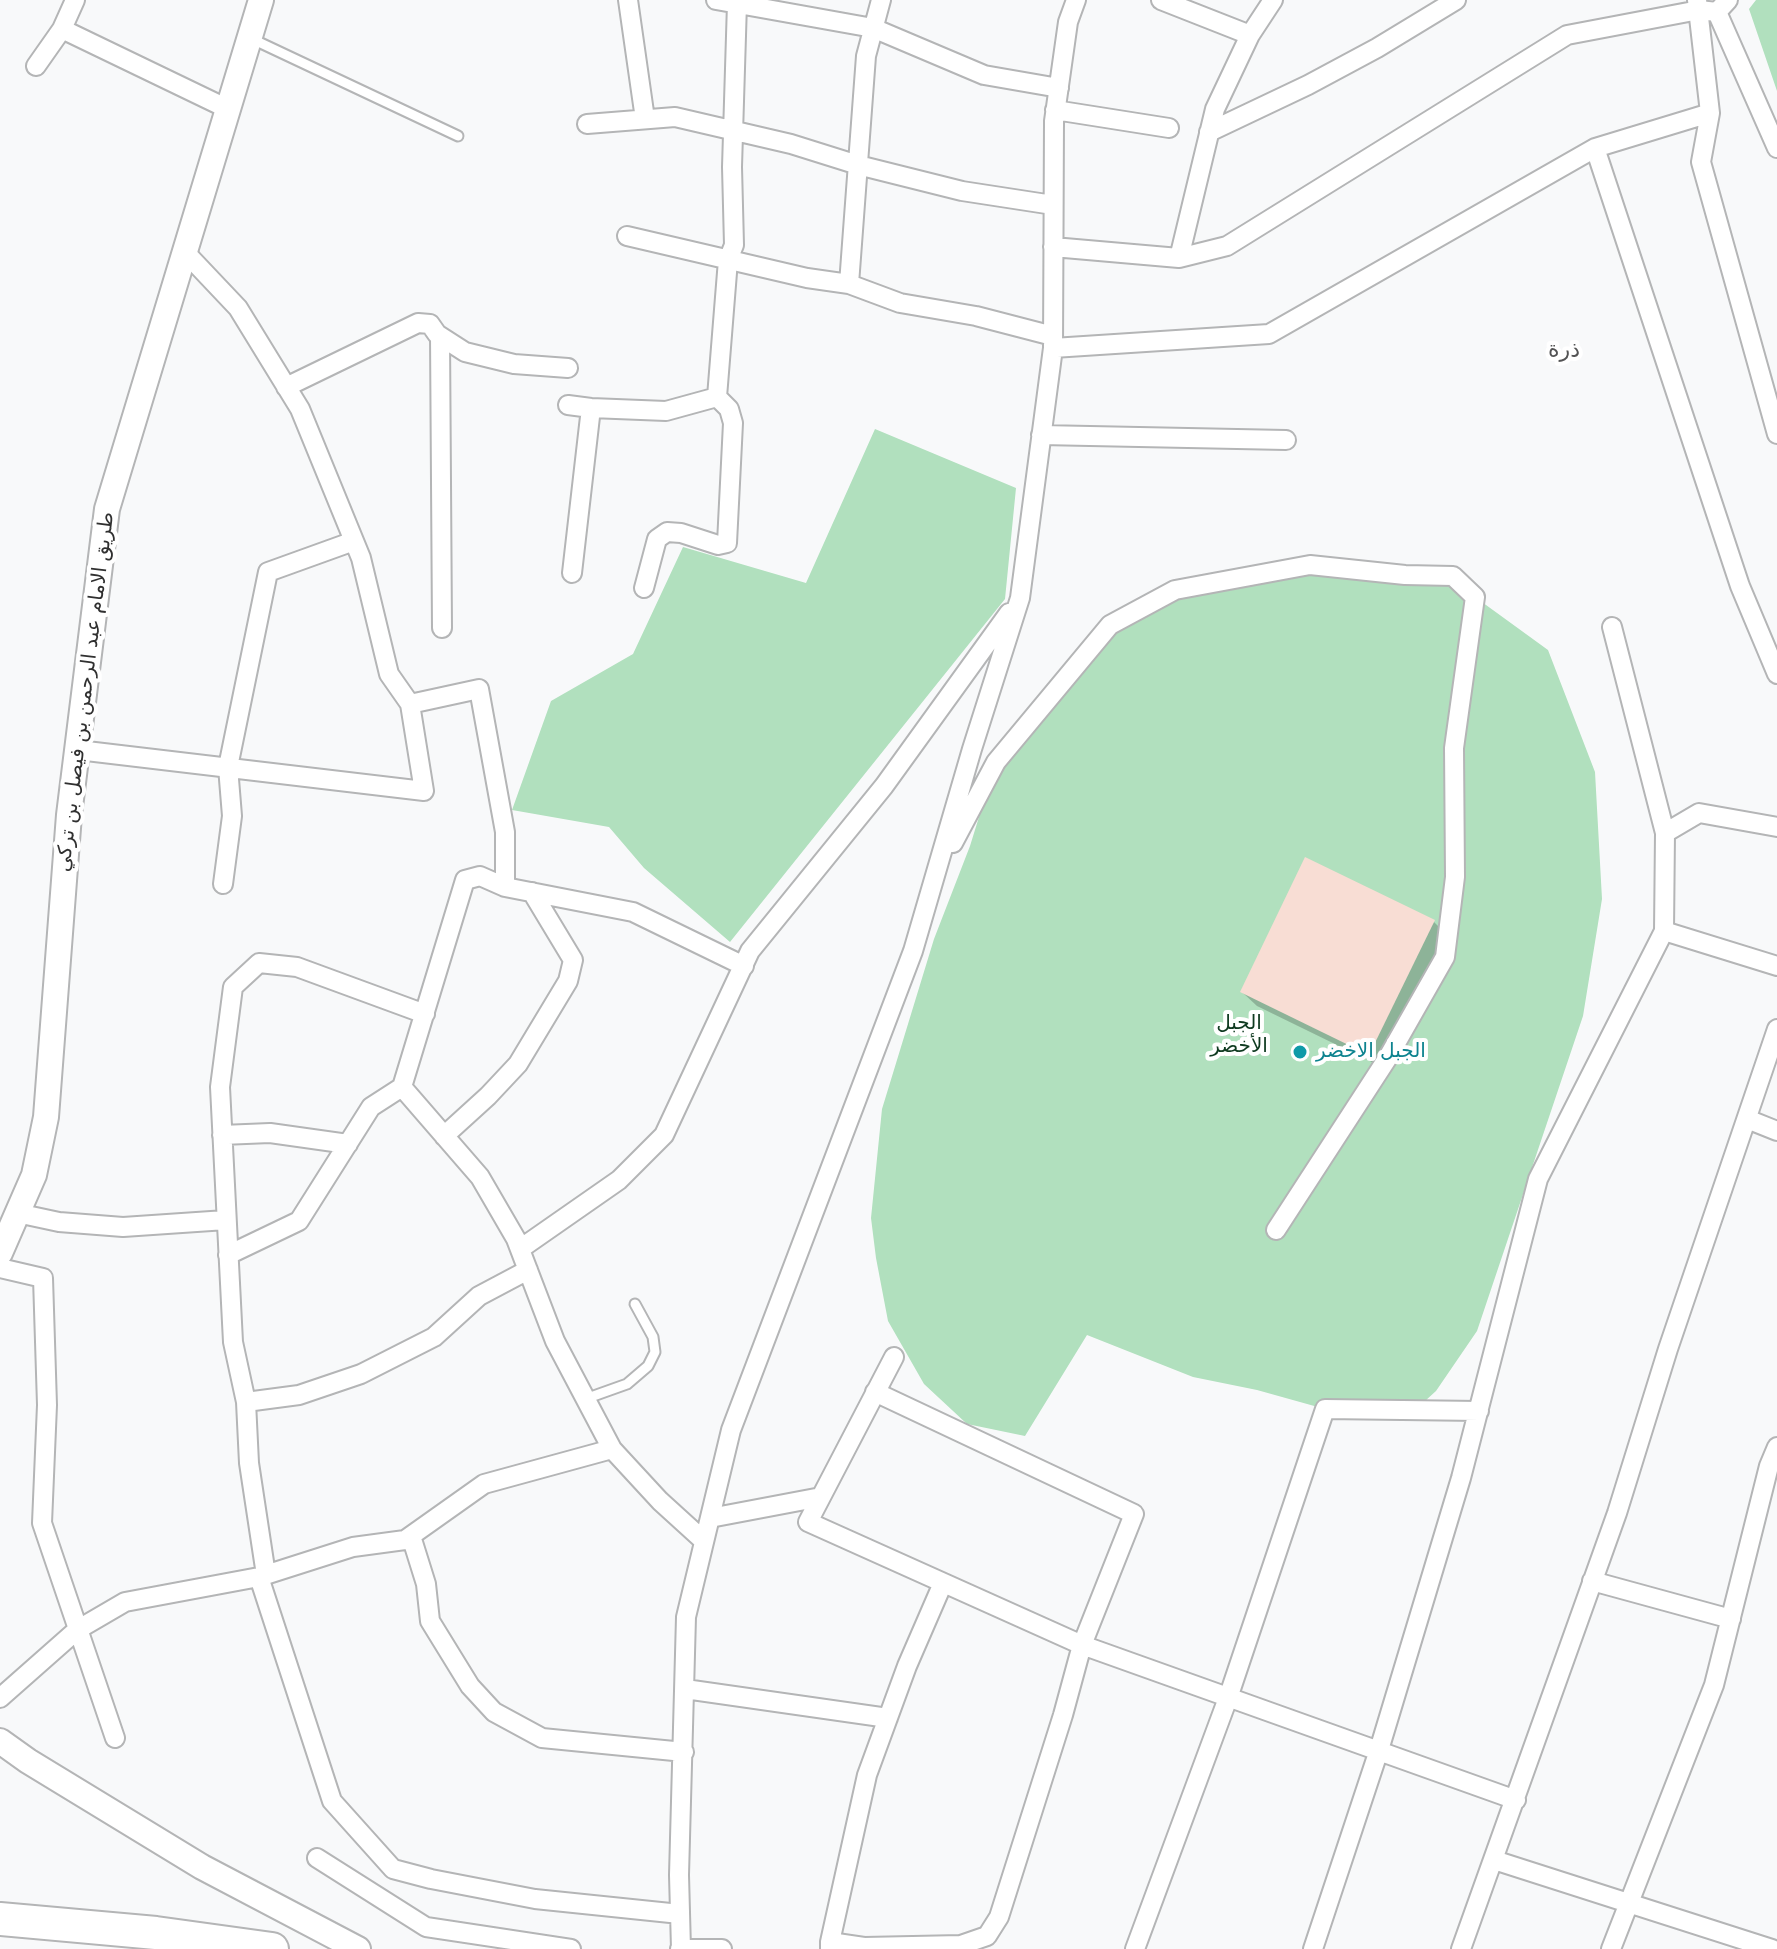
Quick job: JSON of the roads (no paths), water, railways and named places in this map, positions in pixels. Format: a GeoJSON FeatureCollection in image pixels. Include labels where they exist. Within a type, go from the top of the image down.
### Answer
{"type":"FeatureCollection","features":[{"type":"Feature","properties":{"kind":"highway"},"geometry":{"type":"LineString","coordinates":[[0,1919],[156,1933],[272,1949]]}},
{"type":"Feature","properties":{"kind":"highway"},"geometry":{"type":"LineString","coordinates":[[0,1931],[104,1949]]}},
{"type":"Feature","properties":{"kind":"street"},"geometry":{"type":"LineString","coordinates":[[36,66],[62,29],[75,0]]}},
{"type":"Feature","properties":{"kind":"street","name":"طريق الامام عبد الرحمن بن فيصل بن تركي"},"geometry":{"type":"LineString","coordinates":[[0,1253],[34,1175],[46,1117],[69,815],[107,509],[261,0]]}},
{"type":"Feature","properties":{"kind":"street"},"geometry":{"type":"LineString","coordinates":[[628,0],[645,119]]}},
{"type":"Feature","properties":{"kind":"street"},"geometry":{"type":"LineString","coordinates":[[716,0],[873,28],[984,75],[1059,88]]}},
{"type":"Feature","properties":{"kind":"street"},"geometry":{"type":"LineString","coordinates":[[849,284],[866,56],[881,0]]}},
{"type":"Feature","properties":{"kind":"street"},"geometry":{"type":"LineString","coordinates":[[722,1949],[681,1949],[679,1875],[686,1617],[731,1430],[913,951],[1020,598],[1053,342],[1055,110],[1068,22],[1076,0]]}},
{"type":"Feature","properties":{"kind":"street"},"geometry":{"type":"LineString","coordinates":[[1161,0],[1250,35]]}},
{"type":"Feature","properties":{"kind":"street"},"geometry":{"type":"LineString","coordinates":[[1179,258],[1215,109],[1250,35],[1273,0]]}},
{"type":"Feature","properties":{"kind":"street"},"geometry":{"type":"LineString","coordinates":[[1209,132],[1308,85],[1456,0]]}},
{"type":"Feature","properties":{"kind":"street"},"geometry":{"type":"LineString","coordinates":[[644,588],[657,539],[667,532],[681,533],[718,545],[727,543],[733,423],[729,409],[717,397],[728,260],[734,245],[733,129],[737,3]]}},
{"type":"Feature","properties":{"kind":"street"},"geometry":{"type":"LineString","coordinates":[[1710,6],[1710,113],[1701,162],[1777,434]]}},
{"type":"Feature","properties":{"kind":"street"},"geometry":{"type":"LineString","coordinates":[[1710,6],[1777,148]]}},
{"type":"Feature","properties":{"kind":"street"},"geometry":{"type":"LineString","coordinates":[[1053,247],[1179,258],[1227,246],[1567,35],[1710,6]]}},
{"type":"Feature","properties":{"kind":"street"},"geometry":{"type":"LineString","coordinates":[[62,29],[228,109]]}},
{"type":"Feature","properties":{"kind":"street"},"geometry":{"type":"LineString","coordinates":[[1055,110],[1169,128]]}},
{"type":"Feature","properties":{"kind":"street"},"geometry":{"type":"LineString","coordinates":[[627,236],[807,278],[849,284],[900,303],[976,316],[1053,342],[1269,334],[1595,148],[1710,113]]}},
{"type":"Feature","properties":{"kind":"street"},"geometry":{"type":"LineString","coordinates":[[587,124],[675,117],[733,129],[962,191],[1053,205]]}},
{"type":"Feature","properties":{"kind":"street"},"geometry":{"type":"LineString","coordinates":[[1595,148],[1740,586],[1777,674]]}},
{"type":"Feature","properties":{"kind":"street"},"geometry":{"type":"LineString","coordinates":[[78,750],[424,791],[410,704],[389,674],[361,558],[300,409],[238,308],[184,251]]}},
{"type":"Feature","properties":{"kind":"street"},"geometry":{"type":"LineString","coordinates":[[286,387],[418,323],[430,324],[440,336],[465,352],[514,364],[568,368]]}},
{"type":"Feature","properties":{"kind":"street"},"geometry":{"type":"LineString","coordinates":[[440,336],[442,628]]}},
{"type":"Feature","properties":{"kind":"street"},"geometry":{"type":"LineString","coordinates":[[568,405],[666,411],[717,397]]}},
{"type":"Feature","properties":{"kind":"street"},"geometry":{"type":"LineString","coordinates":[[572,573],[591,408]]}},
{"type":"Feature","properties":{"kind":"street"},"geometry":{"type":"LineString","coordinates":[[1041,435],[1286,440]]}},
{"type":"Feature","properties":{"kind":"street"},"geometry":{"type":"LineString","coordinates":[[223,884],[232,816],[228,767],[268,572],[354,541]]}},
{"type":"Feature","properties":{"kind":"street"},"geometry":{"type":"LineString","coordinates":[[935,877],[996,762],[1110,625],[1175,590],[1310,565],[1405,575],[1453,576],[1475,597],[1454,748],[1455,877],[1445,957],[1387,1059],[1276,1230]]}},
{"type":"Feature","properties":{"kind":"street"},"geometry":{"type":"LineString","coordinates":[[520,1249],[619,1180],[664,1135],[750,951],[884,786],[1020,598]]}},
{"type":"Feature","properties":{"kind":"street"},"geometry":{"type":"LineString","coordinates":[[1313,1949],[1379,1750],[1457,1493],[1538,1179],[1664,931],[1665,833],[1612,627]]}},
{"type":"Feature","properties":{"kind":"street"},"geometry":{"type":"LineString","coordinates":[[410,704],[479,689],[505,832],[505,887]]}},
{"type":"Feature","properties":{"kind":"street"},"geometry":{"type":"LineString","coordinates":[[1665,833],[1699,813],[1777,827]]}},
{"type":"Feature","properties":{"kind":"street"},"geometry":{"type":"LineString","coordinates":[[228,1255],[299,1221],[371,1107],[402,1087],[465,880],[480,876],[505,887],[633,912],[744,966]]}},
{"type":"Feature","properties":{"kind":"street"},"geometry":{"type":"LineString","coordinates":[[444,1136],[518,1064],[568,981],[573,960],[532,892]]}},
{"type":"Feature","properties":{"kind":"street"},"geometry":{"type":"LineString","coordinates":[[1664,931],[1777,966]]}},
{"type":"Feature","properties":{"kind":"street"},"geometry":{"type":"LineString","coordinates":[[425,1014],[297,967],[259,963],[233,987],[220,1087],[226,1220],[233,1342],[246,1402],[249,1463],[263,1576],[332,1801],[393,1869],[535,1899],[680,1914]]}},
{"type":"Feature","properties":{"kind":"street"},"geometry":{"type":"LineString","coordinates":[[1461,1949],[1592,1581],[1777,1029]]}},
{"type":"Feature","properties":{"kind":"street"},"geometry":{"type":"LineString","coordinates":[[402,1087],[480,1177],[520,1249],[555,1341],[612,1449],[660,1501],[704,1541]]}},
{"type":"Feature","properties":{"kind":"street"},"geometry":{"type":"LineString","coordinates":[[1747,1119],[1777,1131]]}},
{"type":"Feature","properties":{"kind":"street"},"geometry":{"type":"LineString","coordinates":[[222,1135],[270,1133],[348,1144]]}},
{"type":"Feature","properties":{"kind":"street"},"geometry":{"type":"LineString","coordinates":[[17,1213],[59,1222],[123,1227],[226,1220]]}},
{"type":"Feature","properties":{"kind":"street"},"geometry":{"type":"LineString","coordinates":[[0,1268],[43,1278],[47,1405],[42,1523],[115,1738]]}},
{"type":"Feature","properties":{"kind":"street"},"geometry":{"type":"LineString","coordinates":[[246,1402],[299,1395],[361,1374],[434,1337],[479,1296],[528,1270]]}},
{"type":"Feature","properties":{"kind":"street"},"geometry":{"type":"LineString","coordinates":[[894,1357],[808,1522],[1082,1645],[1516,1800]]}},
{"type":"Feature","properties":{"kind":"street"},"geometry":{"type":"LineString","coordinates":[[875,1392],[1134,1514],[1082,1645],[999,1917],[987,1936],[961,1945],[830,1945],[867,1775],[907,1666],[943,1583]]}},
{"type":"Feature","properties":{"kind":"street"},"geometry":{"type":"LineString","coordinates":[[1135,1949],[1228,1698],[1325,1409],[1479,1411]]}},
{"type":"Feature","properties":{"kind":"street"},"geometry":{"type":"LineString","coordinates":[[1611,1949],[1714,1685],[1769,1466],[1777,1447]]}},
{"type":"Feature","properties":{"kind":"street"},"geometry":{"type":"LineString","coordinates":[[0,1698],[77,1630],[125,1602],[263,1576],[353,1547],[405,1540],[484,1484],[612,1449]]}},
{"type":"Feature","properties":{"kind":"street"},"geometry":{"type":"LineString","coordinates":[[710,1518],[821,1497]]}},
{"type":"Feature","properties":{"kind":"street"},"geometry":{"type":"LineString","coordinates":[[411,1536],[426,1584],[430,1621],[470,1686],[494,1712],[542,1738],[684,1752]]}},
{"type":"Feature","properties":{"kind":"street"},"geometry":{"type":"LineString","coordinates":[[1592,1581],[1731,1619]]}},
{"type":"Feature","properties":{"kind":"street"},"geometry":{"type":"LineString","coordinates":[[685,1689],[888,1718]]}},
{"type":"Feature","properties":{"kind":"street"},"geometry":{"type":"LineString","coordinates":[[0,1741],[202,1867],[358,1949]]}},
{"type":"Feature","properties":{"kind":"street"},"geometry":{"type":"LineString","coordinates":[[317,1858],[426,1927],[571,1949]]}},
{"type":"Feature","properties":{"kind":"street"},"geometry":{"type":"LineString","coordinates":[[1494,1860],[1774,1949],[1777,1942]]}},
{"type":"Feature","properties":{"kind":"lane"},"geometry":{"type":"LineString","coordinates":[[250,38],[458,136]]}},
{"type":"Feature","properties":{"kind":"lane"},"geometry":{"type":"LineString","coordinates":[[585,1399],[627,1384],[648,1366],[655,1352],[653,1337],[635,1304]]}},
{"type":"Feature","properties":{"kind":"place","name":"الجبل الاخضر"},"geometry":{"type":"Point","coordinates":[1300,1052]}},
{"type":"Feature","properties":{"kind":"district","name":"ذرة"},"geometry":{"type":"Point","coordinates":[1564,351]}},
{"type":"Feature","properties":{"kind":"park label","name":"الجبل الأخضر"},"geometry":{"type":"Point","coordinates":[1239,1036]}}]}
